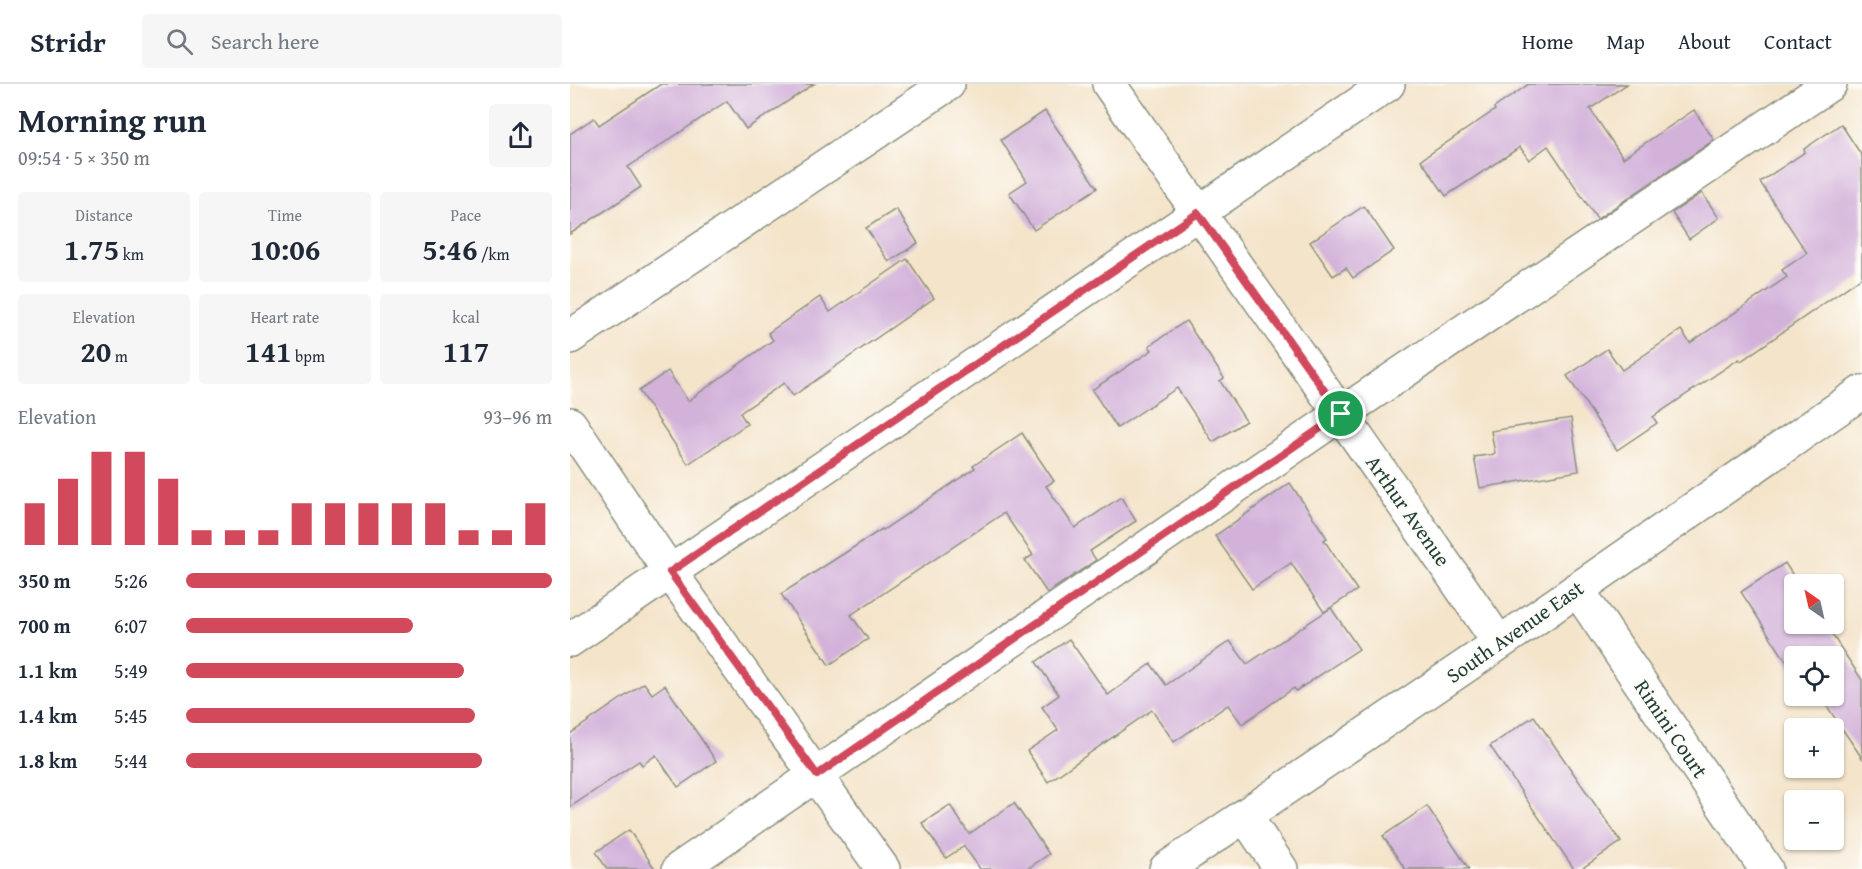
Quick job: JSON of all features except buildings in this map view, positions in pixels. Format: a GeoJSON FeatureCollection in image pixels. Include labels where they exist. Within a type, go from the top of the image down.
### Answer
{"type":"FeatureCollection","features":[{"type":"Feature","properties":{"kind":"street"},"geometry":{"type":"LineString","coordinates":[[570,337],[948,84]]}},
{"type":"Feature","properties":{"kind":"street","name":"Arthur Avenue"},"geometry":{"type":"LineString","coordinates":[[1109,84],[1499,643]]}},
{"type":"Feature","properties":{"kind":"street"},"geometry":{"type":"LineString","coordinates":[[570,640],[1388,84]]}},
{"type":"Feature","properties":{"kind":"street"},"geometry":{"type":"LineString","coordinates":[[679,869],[1341,414],[1830,84]]}},
{"type":"Feature","properties":{"kind":"street","name":"South Avenue East"},"geometry":{"type":"LineString","coordinates":[[1166,869],[1499,643],[1862,392]]}},
{"type":"Feature","properties":{"kind":"street"},"geometry":{"type":"LineString","coordinates":[[570,424],[670,572],[883,869]]}},
{"type":"Feature","properties":{"kind":"street","name":"Rimini Court"},"geometry":{"type":"LineString","coordinates":[[1577,589],[1766,869]]}},
{"type":"Feature","properties":{"kind":"street"},"geometry":{"type":"LineString","coordinates":[[1245,816],[1281,869]]}},
{"type":"Feature","properties":{"kind":"route"},"geometry":{"type":"LineString","coordinates":[[1198,213],[1341,414],[817,775],[670,572],[1198,213]]}}]}
